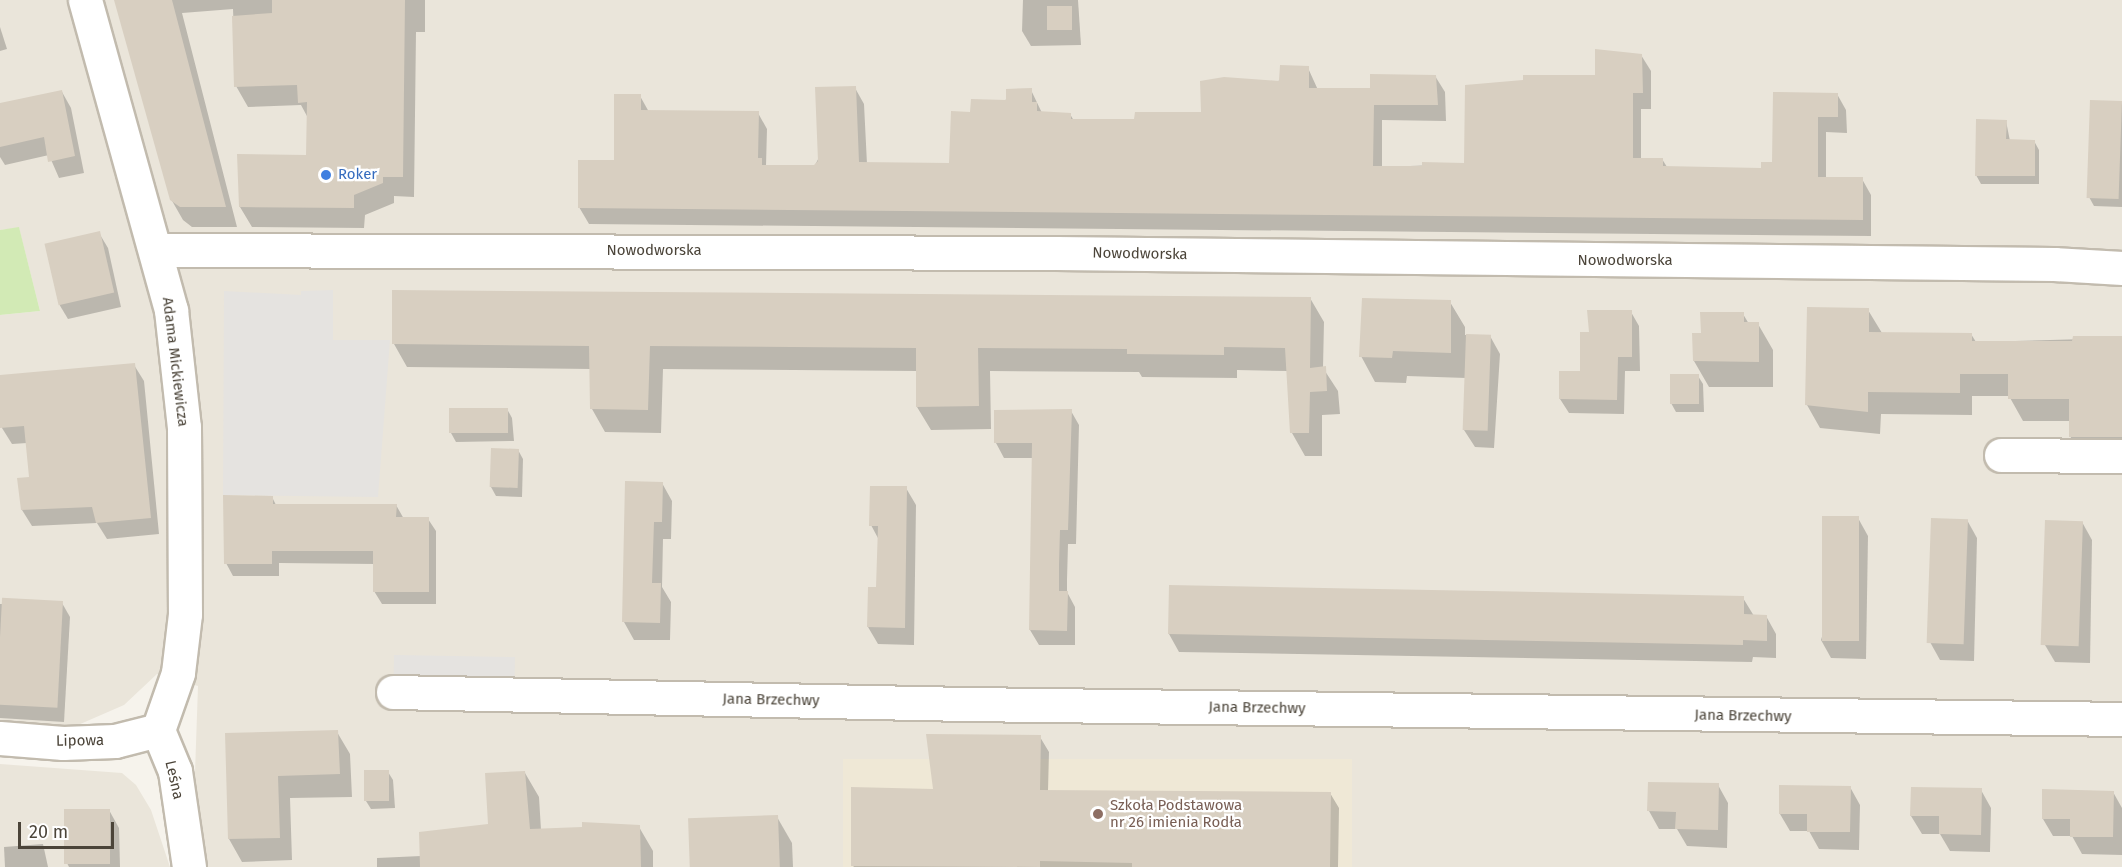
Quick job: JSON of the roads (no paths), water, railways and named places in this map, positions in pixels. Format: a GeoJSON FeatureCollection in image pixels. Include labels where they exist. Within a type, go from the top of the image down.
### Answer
{"type":"FeatureCollection","features":[{"type":"Feature","properties":{"kind":"street","name":"Adama Mickiewicza"},"geometry":{"type":"LineString","coordinates":[[86,0],[157,250],[171,310],[184,427],[185,614],[178,673],[158,730]]}},
{"type":"Feature","properties":{"kind":"street","name":"Nowodworska"},"geometry":{"type":"LineString","coordinates":[[157,250],[1044,253],[2054,264],[2122,268]]}},
{"type":"Feature","properties":{"kind":"street"},"geometry":{"type":"LineString","coordinates":[[2001,455],[2122,456]]}},
{"type":"Feature","properties":{"kind":"street","name":"Jana Brzechwy"},"geometry":{"type":"LineString","coordinates":[[393,692],[966,704],[2122,719]]}},
{"type":"Feature","properties":{"kind":"street","name":"Lipowa"},"geometry":{"type":"LineString","coordinates":[[0,738],[63,743],[105,741],[158,730]]}},
{"type":"Feature","properties":{"kind":"street","name":"Leśna"},"geometry":{"type":"LineString","coordinates":[[158,730],[175,771],[189,867]]}},
{"type":"Feature","properties":{"kind":"place","name":"Roker"},"geometry":{"type":"Point","coordinates":[326,175]}},
{"type":"Feature","properties":{"kind":"place","name":"Szkoła Podstawowa nr 26 imienia Rodła"},"geometry":{"type":"Point","coordinates":[1098,814]}}]}
